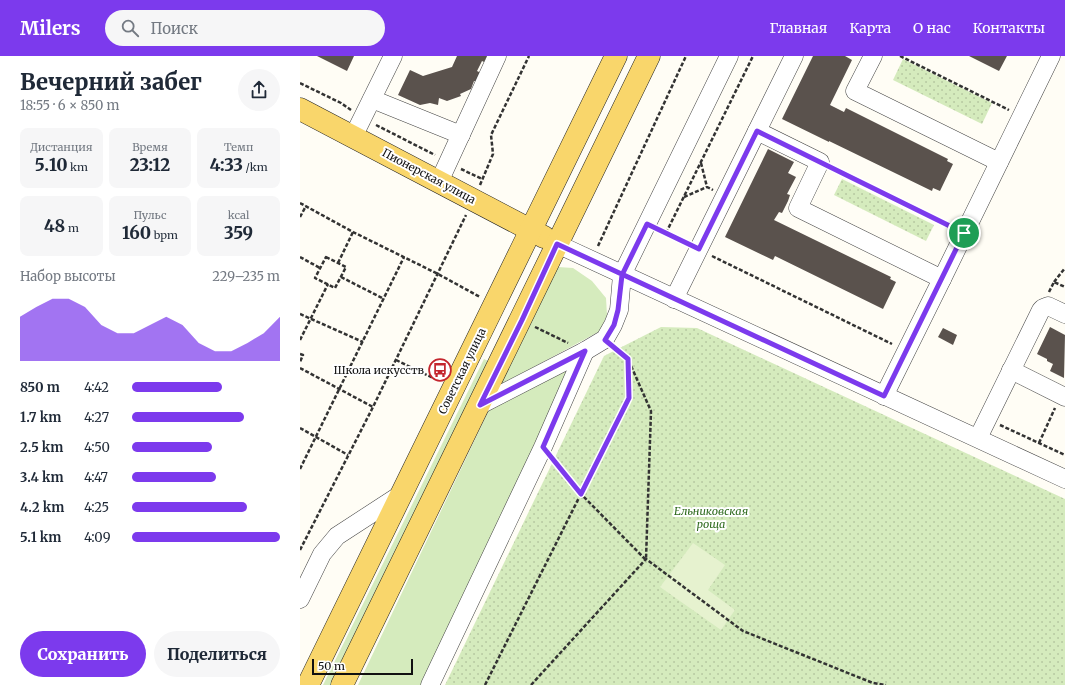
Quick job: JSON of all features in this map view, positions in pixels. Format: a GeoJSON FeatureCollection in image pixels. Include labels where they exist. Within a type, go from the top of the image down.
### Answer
{"type":"FeatureCollection","features":[{"type":"Feature","properties":{"kind":"main road"},"geometry":{"type":"LineString","coordinates":[[342,685],[522,320],[557,244],[649,56]]}},
{"type":"Feature","properties":{"kind":"main road"},"geometry":{"type":"LineString","coordinates":[[612,64],[634,86]]}},
{"type":"Feature","properties":{"kind":"main road","name":"Советская улица"},"geometry":{"type":"LineString","coordinates":[[308,685],[612,64]]}},
{"type":"Feature","properties":{"kind":"main road","name":"Пионерская улица"},"geometry":{"type":"LineString","coordinates":[[300,109],[557,244]]}},
{"type":"Feature","properties":{"kind":"street"},"geometry":{"type":"LineString","coordinates":[[353,137],[393,56]]}},
{"type":"Feature","properties":{"kind":"street"},"geometry":{"type":"LineString","coordinates":[[439,182],[497,56]]}},
{"type":"Feature","properties":{"kind":"street"},"geometry":{"type":"LineString","coordinates":[[480,405],[605,340],[614,325],[618,310],[622,275],[729,56]]}},
{"type":"Feature","properties":{"kind":"street"},"geometry":{"type":"LineString","coordinates":[[674,299],[794,56]]}},
{"type":"Feature","properties":{"kind":"street"},"geometry":{"type":"LineString","coordinates":[[873,56],[855,91],[999,162]]}},
{"type":"Feature","properties":{"kind":"street"},"geometry":{"type":"LineString","coordinates":[[884,396],[1051,56]]}},
{"type":"Feature","properties":{"kind":"street"},"geometry":{"type":"LineString","coordinates":[[372,99],[461,136]]}},
{"type":"Feature","properties":{"kind":"street"},"geometry":{"type":"LineString","coordinates":[[757,131],[820,162],[798,208],[942,279]]}},
{"type":"Feature","properties":{"kind":"street"},"geometry":{"type":"LineString","coordinates":[[557,244],[1065,479]]}},
{"type":"Feature","properties":{"kind":"street"},"geometry":{"type":"LineString","coordinates":[[978,438],[1043,308],[1048,306],[1065,314]]}},
{"type":"Feature","properties":{"kind":"street"},"geometry":{"type":"LineString","coordinates":[[430,685],[543,447],[585,351]]}},
{"type":"Feature","properties":{"kind":"street"},"geometry":{"type":"LineString","coordinates":[[1011,370],[1063,396]]}},
{"type":"Feature","properties":{"kind":"street"},"geometry":{"type":"LineString","coordinates":[[300,599],[322,554],[337,536],[400,495]]}},
{"type":"Feature","properties":{"kind":"path"},"geometry":{"type":"LineString","coordinates":[[478,189],[493,154],[491,135],[528,56]]}},
{"type":"Feature","properties":{"kind":"path"},"geometry":{"type":"LineString","coordinates":[[591,261],[686,56]]}},
{"type":"Feature","properties":{"kind":"path"},"geometry":{"type":"LineString","coordinates":[[666,233],[753,56]]}},
{"type":"Feature","properties":{"kind":"path"},"geometry":{"type":"LineString","coordinates":[[900,56],[1022,116]]}},
{"type":"Feature","properties":{"kind":"path"},"geometry":{"type":"LineString","coordinates":[[300,84],[341,103],[363,118],[482,179]]}},
{"type":"Feature","properties":{"kind":"path"},"geometry":{"type":"LineString","coordinates":[[820,162],[964,233]]}},
{"type":"Feature","properties":{"kind":"path"},"geometry":{"type":"LineString","coordinates":[[684,197],[707,187],[701,163]]}},
{"type":"Feature","properties":{"kind":"path"},"geometry":{"type":"LineString","coordinates":[[300,203],[353,232],[483,298]]}},
{"type":"Feature","properties":{"kind":"path"},"geometry":{"type":"LineString","coordinates":[[300,217],[306,206]]}},
{"type":"Feature","properties":{"kind":"path"},"geometry":{"type":"LineString","coordinates":[[300,550],[396,360],[466,214]]}},
{"type":"Feature","properties":{"kind":"path"},"geometry":{"type":"LineString","coordinates":[[647,224],[906,351]]}},
{"type":"Feature","properties":{"kind":"path"},"geometry":{"type":"LineString","coordinates":[[338,263],[353,232]]}},
{"type":"Feature","properties":{"kind":"path"},"geometry":{"type":"LineString","coordinates":[[300,257],[320,268]]}},
{"type":"Feature","properties":{"kind":"path"},"geometry":{"type":"LineString","coordinates":[[326,257],[338,263],[346,267],[336,288],[315,278],[326,257]]}},
{"type":"Feature","properties":{"kind":"path"},"geometry":{"type":"LineString","coordinates":[[300,470],[404,257]]}},
{"type":"Feature","properties":{"kind":"path"},"geometry":{"type":"LineString","coordinates":[[1054,282],[1065,268]]}},
{"type":"Feature","properties":{"kind":"path"},"geometry":{"type":"LineString","coordinates":[[341,277],[384,299]]}},
{"type":"Feature","properties":{"kind":"path"},"geometry":{"type":"LineString","coordinates":[[300,340],[328,284]]}},
{"type":"Feature","properties":{"kind":"path"},"geometry":{"type":"LineString","coordinates":[[300,314],[363,342]]}},
{"type":"Feature","properties":{"kind":"path"},"geometry":{"type":"LineString","coordinates":[[530,324],[585,351]]}},
{"type":"Feature","properties":{"kind":"path"},"geometry":{"type":"LineString","coordinates":[[530,685],[646,559],[651,411],[628,359],[605,340]]}},
{"type":"Feature","properties":{"kind":"path"},"geometry":{"type":"LineString","coordinates":[[300,354],[303,355],[300,362]]}},
{"type":"Feature","properties":{"kind":"path"},"geometry":{"type":"LineString","coordinates":[[486,684],[629,398],[628,359]]}},
{"type":"Feature","properties":{"kind":"path"},"geometry":{"type":"LineString","coordinates":[[396,360],[433,378]]}},
{"type":"Feature","properties":{"kind":"path"},"geometry":{"type":"LineString","coordinates":[[300,368],[373,406]]}},
{"type":"Feature","properties":{"kind":"path"},"geometry":{"type":"LineString","coordinates":[[1039,443],[1063,396]]}},
{"type":"Feature","properties":{"kind":"path"},"geometry":{"type":"LineString","coordinates":[[987,419],[1065,455]]}},
{"type":"Feature","properties":{"kind":"path"},"geometry":{"type":"LineString","coordinates":[[300,428],[348,455]]}},
{"type":"Feature","properties":{"kind":"path"},"geometry":{"type":"LineString","coordinates":[[543,447],[581,494],[646,559],[743,631],[873,683],[886,685]]}},
{"type":"Feature","properties":{"kind":"green space"},"geometry":{"type":"Polygon","coordinates":[[[903,59],[992,103],[982,124],[893,80],[903,59]]]}},
{"type":"Feature","properties":{"kind":"green space"},"geometry":{"type":"Polygon","coordinates":[[[842,179],[934,225],[926,241],[834,195],[842,179]]]}},
{"type":"Feature","properties":{"kind":"green space"},"geometry":{"type":"Polygon","coordinates":[[[558,267],[573,268],[592,281],[606,298],[607,315],[600,331],[499,386],[558,267]]]}},
{"type":"Feature","properties":{"kind":"green space","name":"Ельниковская роща"},"geometry":{"type":"Polygon","coordinates":[[[661,327],[697,328],[1065,499],[1065,685],[445,685],[604,356],[661,327]]]}},
{"type":"Feature","properties":{"kind":"green space"},"geometry":{"type":"Polygon","coordinates":[[[484,359],[490,362],[331,685],[323,685],[484,359]]]}},
{"type":"Feature","properties":{"kind":"green space"},"geometry":{"type":"Polygon","coordinates":[[[579,361],[421,685],[358,685],[489,410],[579,361]]]}},
{"type":"Feature","properties":{"kind":"green space"},"geometry":{"type":"Polygon","coordinates":[[[693,543],[725,565],[708,590],[735,610],[721,630],[660,587],[693,543]]]}},
{"type":"Feature","properties":{"kind":"building"},"geometry":{"type":"Polygon","coordinates":[[[317,56],[354,56],[347,71],[317,56]]]}},
{"type":"Feature","properties":{"kind":"building"},"geometry":{"type":"Polygon","coordinates":[[[457,56],[487,56],[484,62],[482,61],[477,71],[481,73],[478,82],[474,81],[471,89],[460,94],[461,96],[447,101],[439,98],[438,105],[430,103],[420,105],[398,95],[410,70],[423,76],[452,67],[457,56]]]}},
{"type":"Feature","properties":{"kind":"building"},"geometry":{"type":"Polygon","coordinates":[[[813,56],[845,56],[852,60],[830,105],[844,112],[846,108],[948,159],[947,161],[953,164],[940,191],[933,188],[932,191],[782,119],[813,56]]]}},
{"type":"Feature","properties":{"kind":"building"},"geometry":{"type":"Polygon","coordinates":[[[969,56],[1007,56],[999,71],[969,56]]]}},
{"type":"Feature","properties":{"kind":"building"},"geometry":{"type":"Polygon","coordinates":[[[768,149],[794,162],[788,173],[796,177],[787,194],[790,195],[782,213],[779,212],[774,220],[891,277],[890,279],[896,282],[883,309],[775,256],[773,260],[725,237],[768,149]]]}},
{"type":"Feature","properties":{"kind":"building"},"geometry":{"type":"Polygon","coordinates":[[[1050,327],[1065,335],[1064,378],[1050,371],[1053,364],[1037,354],[1050,327]]]}},
{"type":"Feature","properties":{"kind":"building"},"geometry":{"type":"Polygon","coordinates":[[[943,328],[957,335],[953,345],[938,337],[943,328]]]}},
{"type":"Feature","properties":{"kind":"place","name":"Школа искусств"},"geometry":{"type":"Point","coordinates":[440,370]}},
{"type":"Feature","properties":{"kind":"route"},"geometry":{"type":"LineString","coordinates":[[964,233],[757,131],[699,249],[647,224],[622,275],[618,310],[614,325],[605,340],[628,359],[629,398],[581,494],[543,447],[585,351],[480,405],[522,320],[557,244],[591,261],[622,275],[884,396],[964,233]]}}]}
